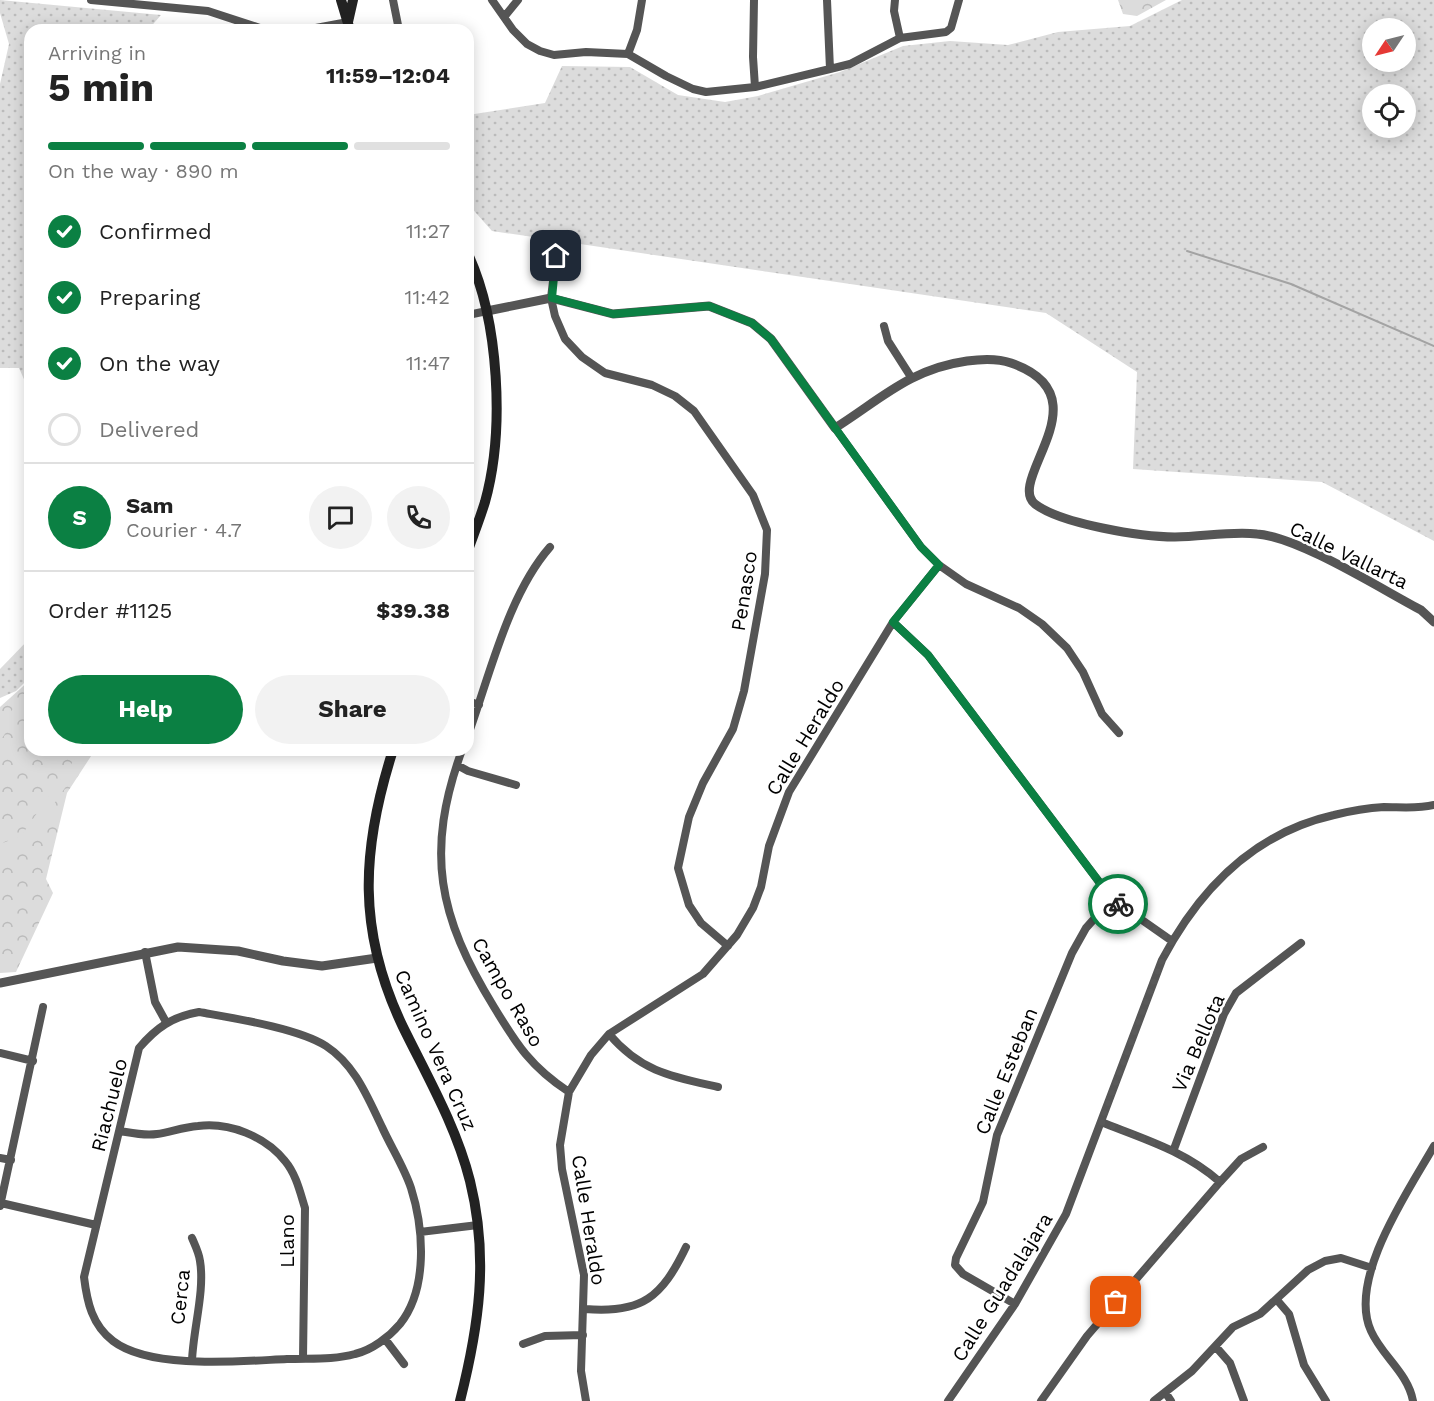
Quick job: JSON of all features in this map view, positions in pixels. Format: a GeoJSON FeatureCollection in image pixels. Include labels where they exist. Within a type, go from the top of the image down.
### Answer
{"type":"FeatureCollection","features":[{"type":"Feature","properties":{"kind":"main road"},"geometry":{"type":"LineString","coordinates":[[340,0],[348,24]]}},
{"type":"Feature","properties":{"kind":"main road"},"geometry":{"type":"LineString","coordinates":[[349,24],[353,0]]}},
{"type":"Feature","properties":{"kind":"main road"},"geometry":{"type":"LineString","coordinates":[[474,271],[488,311],[496,398],[493,450],[485,501],[474,527]]}},
{"type":"Feature","properties":{"kind":"main road","name":"Camino Vera Cruz"},"geometry":{"type":"LineString","coordinates":[[391,756],[378,799],[370,842],[367,888],[369,924],[387,991],[451,1122],[470,1181],[478,1226],[481,1287],[475,1342],[460,1401]]}},
{"type":"Feature","properties":{"kind":"street"},"geometry":{"type":"LineString","coordinates":[[91,0],[208,11],[248,24]]}},
{"type":"Feature","properties":{"kind":"street"},"geometry":{"type":"LineString","coordinates":[[393,0],[398,24]]}},
{"type":"Feature","properties":{"kind":"street"},"geometry":{"type":"LineString","coordinates":[[492,0],[513,30],[527,44],[540,51],[554,55],[586,52],[628,54],[693,89],[723,92],[755,87],[850,64],[900,38],[946,32],[951,28],[959,0]]}},
{"type":"Feature","properties":{"kind":"street"},"geometry":{"type":"LineString","coordinates":[[504,17],[519,0]]}},
{"type":"Feature","properties":{"kind":"street"},"geometry":{"type":"LineString","coordinates":[[628,54],[637,30],[642,0]]}},
{"type":"Feature","properties":{"kind":"street"},"geometry":{"type":"LineString","coordinates":[[754,0],[755,87]]}},
{"type":"Feature","properties":{"kind":"street"},"geometry":{"type":"LineString","coordinates":[[827,0],[830,69]]}},
{"type":"Feature","properties":{"kind":"street"},"geometry":{"type":"LineString","coordinates":[[895,0],[894,11],[900,38]]}},
{"type":"Feature","properties":{"kind":"street","name":"Penasco"},"geometry":{"type":"LineString","coordinates":[[558,240],[552,298],[560,331],[582,357],[605,373],[660,388],[694,411],[753,495],[767,530],[765,574],[744,691],[733,729],[703,783],[690,817],[678,868],[689,905],[702,923],[728,946]]}},
{"type":"Feature","properties":{"kind":"street"},"geometry":{"type":"LineString","coordinates":[[474,314],[552,298],[613,314],[709,306],[752,323],[771,339],[921,547],[939,565],[966,584],[1019,608],[1042,624],[1066,648],[1083,672],[1102,714],[1119,733]]}},
{"type":"Feature","properties":{"kind":"street"},"geometry":{"type":"LineString","coordinates":[[884,326],[888,341],[911,377]]}},
{"type":"Feature","properties":{"kind":"street","name":"Calle Vallarta"},"geometry":{"type":"LineString","coordinates":[[835,428],[911,377],[943,364],[983,359],[1010,363],[1033,373],[1047,388],[1054,408],[1050,437],[1030,478],[1028,491],[1034,503],[1066,518],[1120,532],[1173,537],[1258,534],[1299,546],[1421,610],[1434,622]]}},
{"type":"Feature","properties":{"kind":"street"},"geometry":{"type":"LineString","coordinates":[[474,719],[504,634],[526,584],[535,565],[550,547]]}},
{"type":"Feature","properties":{"kind":"street","name":"Calle Heraldo"},"geometry":{"type":"LineString","coordinates":[[586,1401],[580,1371],[585,1309],[584,1275],[562,1168],[560,1145],[569,1092],[591,1055],[609,1034],[703,974],[728,946],[753,908],[761,887],[769,846],[789,792],[893,622],[939,565]]}},
{"type":"Feature","properties":{"kind":"street"},"geometry":{"type":"LineString","coordinates":[[893,622],[928,655],[1112,899],[1172,941]]}},
{"type":"Feature","properties":{"kind":"street"},"geometry":{"type":"LineString","coordinates":[[474,703],[479,705]]}},
{"type":"Feature","properties":{"kind":"street","name":"Campo Raso"},"geometry":{"type":"LineString","coordinates":[[460,756],[446,798],[441,833],[442,879],[452,922],[472,969],[510,1034],[540,1073],[569,1092]]}},
{"type":"Feature","properties":{"kind":"street"},"geometry":{"type":"LineString","coordinates":[[457,765],[468,771],[516,785]]}},
{"type":"Feature","properties":{"kind":"street","name":"Calle Guadalajara"},"geometry":{"type":"LineString","coordinates":[[948,1401],[1015,1304],[1066,1214],[1162,960],[1172,941],[1217,879],[1249,854],[1285,832],[1333,815],[1381,807],[1434,805]]}},
{"type":"Feature","properties":{"kind":"street","name":"Calle Esteban"},"geometry":{"type":"LineString","coordinates":[[1015,1304],[963,1274],[954,1265],[982,1202],[996,1135],[1072,953],[1086,928],[1112,899]]}},
{"type":"Feature","properties":{"kind":"street","name":"Via Bellota"},"geometry":{"type":"LineString","coordinates":[[1174,1149],[1224,1014],[1236,993],[1301,943]]}},
{"type":"Feature","properties":{"kind":"street"},"geometry":{"type":"LineString","coordinates":[[0,983],[32,979],[145,952],[178,947],[212,948],[322,966],[377,958]]}},
{"type":"Feature","properties":{"kind":"street"},"geometry":{"type":"LineString","coordinates":[[145,952],[154,1002],[166,1022]]}},
{"type":"Feature","properties":{"kind":"street"},"geometry":{"type":"LineString","coordinates":[[44,1008],[0,1205],[96,1226]]}},
{"type":"Feature","properties":{"kind":"street","name":"Riachuelo"},"geometry":{"type":"LineString","coordinates":[[199,1012],[292,1033],[324,1045],[342,1059],[359,1079],[411,1188],[420,1232],[418,1281],[413,1304],[385,1339],[358,1353],[303,1359],[192,1361],[164,1358],[114,1342],[94,1320],[87,1301],[84,1277],[139,1048],[154,1030],[166,1022],[180,1015],[199,1012]]}},
{"type":"Feature","properties":{"kind":"street"},"geometry":{"type":"LineString","coordinates":[[609,1034],[632,1057],[651,1070],[718,1087]]}},
{"type":"Feature","properties":{"kind":"street"},"geometry":{"type":"LineString","coordinates":[[0,1053],[33,1061]]}},
{"type":"Feature","properties":{"kind":"street"},"geometry":{"type":"LineString","coordinates":[[1101,1122],[1174,1149],[1200,1165],[1220,1182]]}},
{"type":"Feature","properties":{"kind":"street","name":"Llano"},"geometry":{"type":"LineString","coordinates":[[120,1131],[150,1135],[199,1126],[223,1126],[245,1131],[266,1144],[285,1161],[298,1185],[305,1208],[303,1359]]}},
{"type":"Feature","properties":{"kind":"street"},"geometry":{"type":"LineString","coordinates":[[1413,1401],[1404,1379],[1370,1330],[1367,1289],[1385,1230],[1434,1146]]}},
{"type":"Feature","properties":{"kind":"street"},"geometry":{"type":"LineString","coordinates":[[1041,1401],[1087,1336],[1220,1182],[1241,1159],[1263,1147]]}},
{"type":"Feature","properties":{"kind":"street"},"geometry":{"type":"LineString","coordinates":[[0,1158],[10,1160]]}},
{"type":"Feature","properties":{"kind":"street"},"geometry":{"type":"LineString","coordinates":[[420,1232],[478,1226]]}},
{"type":"Feature","properties":{"kind":"street","name":"Cerca"},"geometry":{"type":"LineString","coordinates":[[192,1238],[200,1261],[200,1289],[193,1331],[192,1361]]}},
{"type":"Feature","properties":{"kind":"street"},"geometry":{"type":"LineString","coordinates":[[585,1309],[623,1308],[652,1297],[664,1286],[686,1247]]}},
{"type":"Feature","properties":{"kind":"street"},"geometry":{"type":"LineString","coordinates":[[1154,1401],[1192,1371],[1233,1327],[1260,1314],[1308,1270],[1325,1261],[1341,1258],[1372,1268]]}},
{"type":"Feature","properties":{"kind":"street"},"geometry":{"type":"LineString","coordinates":[[1277,1300],[1289,1314],[1304,1365],[1326,1401]]}},
{"type":"Feature","properties":{"kind":"street"},"geometry":{"type":"LineString","coordinates":[[523,1344],[545,1336],[582,1335]]}},
{"type":"Feature","properties":{"kind":"street"},"geometry":{"type":"LineString","coordinates":[[385,1339],[404,1364]]}},
{"type":"Feature","properties":{"kind":"street"},"geometry":{"type":"LineString","coordinates":[[1215,1347],[1230,1363],[1245,1401]]}},
{"type":"Feature","properties":{"kind":"street"},"geometry":{"type":"LineString","coordinates":[[1165,1392],[1172,1401]]}},
{"type":"Feature","properties":{"kind":"green space"},"geometry":{"type":"Polygon","coordinates":[[[0,0],[161,15],[153,24],[24,24],[24,379],[19,368],[0,368],[0,84],[9,44],[0,13],[0,0]]]}},
{"type":"Feature","properties":{"kind":"green space"},"geometry":{"type":"Polygon","coordinates":[[[1118,0],[1166,0],[1137,16],[1123,14],[1118,0]]]}},
{"type":"Feature","properties":{"kind":"green space"},"geometry":{"type":"Polygon","coordinates":[[[1182,0],[1434,0],[1434,541],[1322,482],[1133,469],[1137,372],[1046,313],[492,231],[474,211],[474,114],[545,103],[562,66],[630,67],[678,95],[725,102],[758,96],[840,72],[903,46],[950,41],[1008,45],[1058,32],[1130,26],[1182,0]]]}},
{"type":"Feature","properties":{"kind":"green space"},"geometry":{"type":"Polygon","coordinates":[[[24,644],[24,683],[16,691],[0,698],[0,669],[24,644]]]}},
{"type":"Feature","properties":{"kind":"green space"},"geometry":{"type":"Polygon","coordinates":[[[24,685],[24,756],[91,756],[67,793],[46,879],[53,893],[16,972],[0,973],[0,707],[24,685]]]}},
{"type":"Feature","properties":{"kind":"green space"},"geometry":{"type":"Polygon","coordinates":[[[24,694],[24,707],[0,741],[0,726],[24,694]]]}},
{"type":"Feature","properties":{"kind":"green space"},"geometry":{"type":"Polygon","coordinates":[[[77,756],[87,756],[32,836],[20,847],[0,853],[0,844],[21,836],[77,756]]]}},
{"type":"Feature","properties":{"kind":"waterway"},"geometry":{"type":"LineString","coordinates":[[1187,251],[1291,284],[1434,346]]}},
{"type":"Feature","properties":{"kind":"way so far"},"geometry":{"type":"LineString","coordinates":[[1116,1302],[1220,1182],[1200,1165],[1174,1149],[1101,1122],[1162,960],[1172,941],[1118,904]]}},
{"type":"Feature","properties":{"kind":"route"},"geometry":{"type":"LineString","coordinates":[[556,256],[552,298],[613,314],[650,313],[687,306],[709,306],[752,323],[771,339],[921,547],[939,565],[893,622],[928,655],[1118,904]]}}]}
